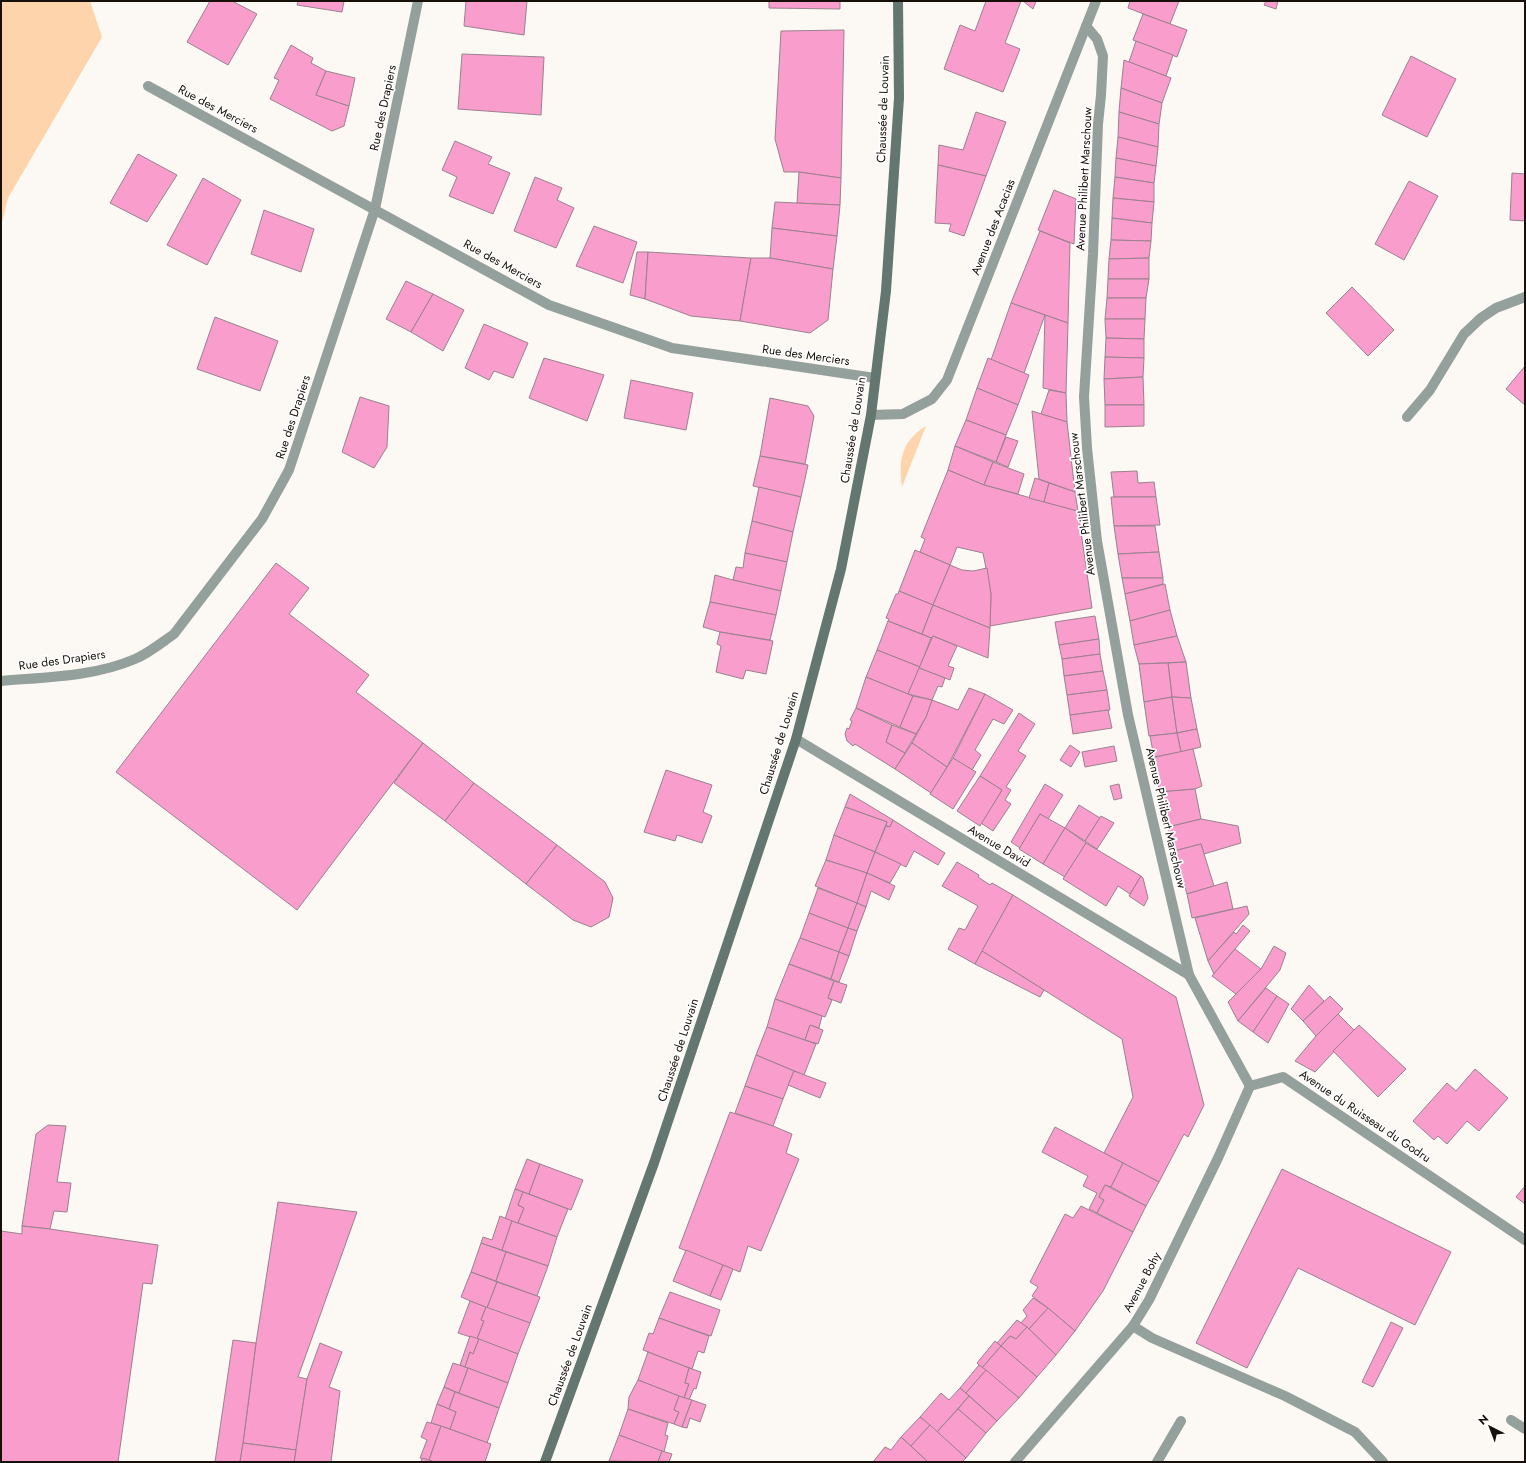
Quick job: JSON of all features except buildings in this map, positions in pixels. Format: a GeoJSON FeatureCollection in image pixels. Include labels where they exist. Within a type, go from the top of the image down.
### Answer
{"type":"FeatureCollection","features":[{"type":"Feature","properties":{"kind":"main road","name":"Chaussée de Louvain"},"geometry":{"type":"LineString","coordinates":[[546,1462],[654,1163],[796,739],[841,569],[871,415],[886,291],[899,98],[898,1]]}},
{"type":"Feature","properties":{"kind":"street","name":"Rue des Drapiers"},"geometry":{"type":"LineString","coordinates":[[1,681],[97,672],[136,659],[157,646],[174,634],[262,519],[289,470],[375,209],[418,1]]}},
{"type":"Feature","properties":{"kind":"street","name":"Avenue des Acacias"},"geometry":{"type":"LineString","coordinates":[[871,415],[903,414],[932,399],[947,380],[1096,1]]}},
{"type":"Feature","properties":{"kind":"street","name":"Avenue Philibert Marschouw"},"geometry":{"type":"LineString","coordinates":[[1086,26],[1097,39],[1103,56],[1098,124],[1093,254],[1084,397],[1087,448],[1097,541],[1128,715],[1189,975]]}},
{"type":"Feature","properties":{"kind":"street","name":"Rue des Merciers"},"geometry":{"type":"LineString","coordinates":[[148,86],[549,305],[672,348],[875,378]]}},
{"type":"Feature","properties":{"kind":"street"},"geometry":{"type":"LineString","coordinates":[[1406,417],[1430,390],[1464,334],[1481,318],[1496,308],[1525,297]]}},
{"type":"Feature","properties":{"kind":"street","name":"Avenue David"},"geometry":{"type":"LineString","coordinates":[[796,739],[1189,975]]}},
{"type":"Feature","properties":{"kind":"street"},"geometry":{"type":"LineString","coordinates":[[1189,975],[1250,1086]]}},
{"type":"Feature","properties":{"kind":"street","name":"Avenue du Ruisseau du Godru"},"geometry":{"type":"LineString","coordinates":[[1250,1086],[1283,1077],[1525,1240]]}},
{"type":"Feature","properties":{"kind":"street","name":"Avenue Bohy"},"geometry":{"type":"LineString","coordinates":[[1015,1462],[1133,1326],[1149,1300],[1163,1272],[1218,1158],[1250,1086]]}},
{"type":"Feature","properties":{"kind":"street"},"geometry":{"type":"LineString","coordinates":[[1133,1326],[1152,1338],[1285,1396],[1355,1432],[1383,1462]]}},
{"type":"Feature","properties":{"kind":"street"},"geometry":{"type":"LineString","coordinates":[[1511,1420],[1525,1429]]}},
{"type":"Feature","properties":{"kind":"street"},"geometry":{"type":"LineString","coordinates":[[1157,1462],[1181,1421]]}},
{"type":"Feature","properties":{"kind":"shaded area"},"geometry":{"type":"Polygon","coordinates":[[[1,1],[90,1],[102,37],[8,198],[1,226],[1,1]]]}},
{"type":"Feature","properties":{"kind":"shaded area"},"geometry":{"type":"Polygon","coordinates":[[[926,426],[902,487],[901,468],[904,452],[912,438],[926,426]]]}}]}
